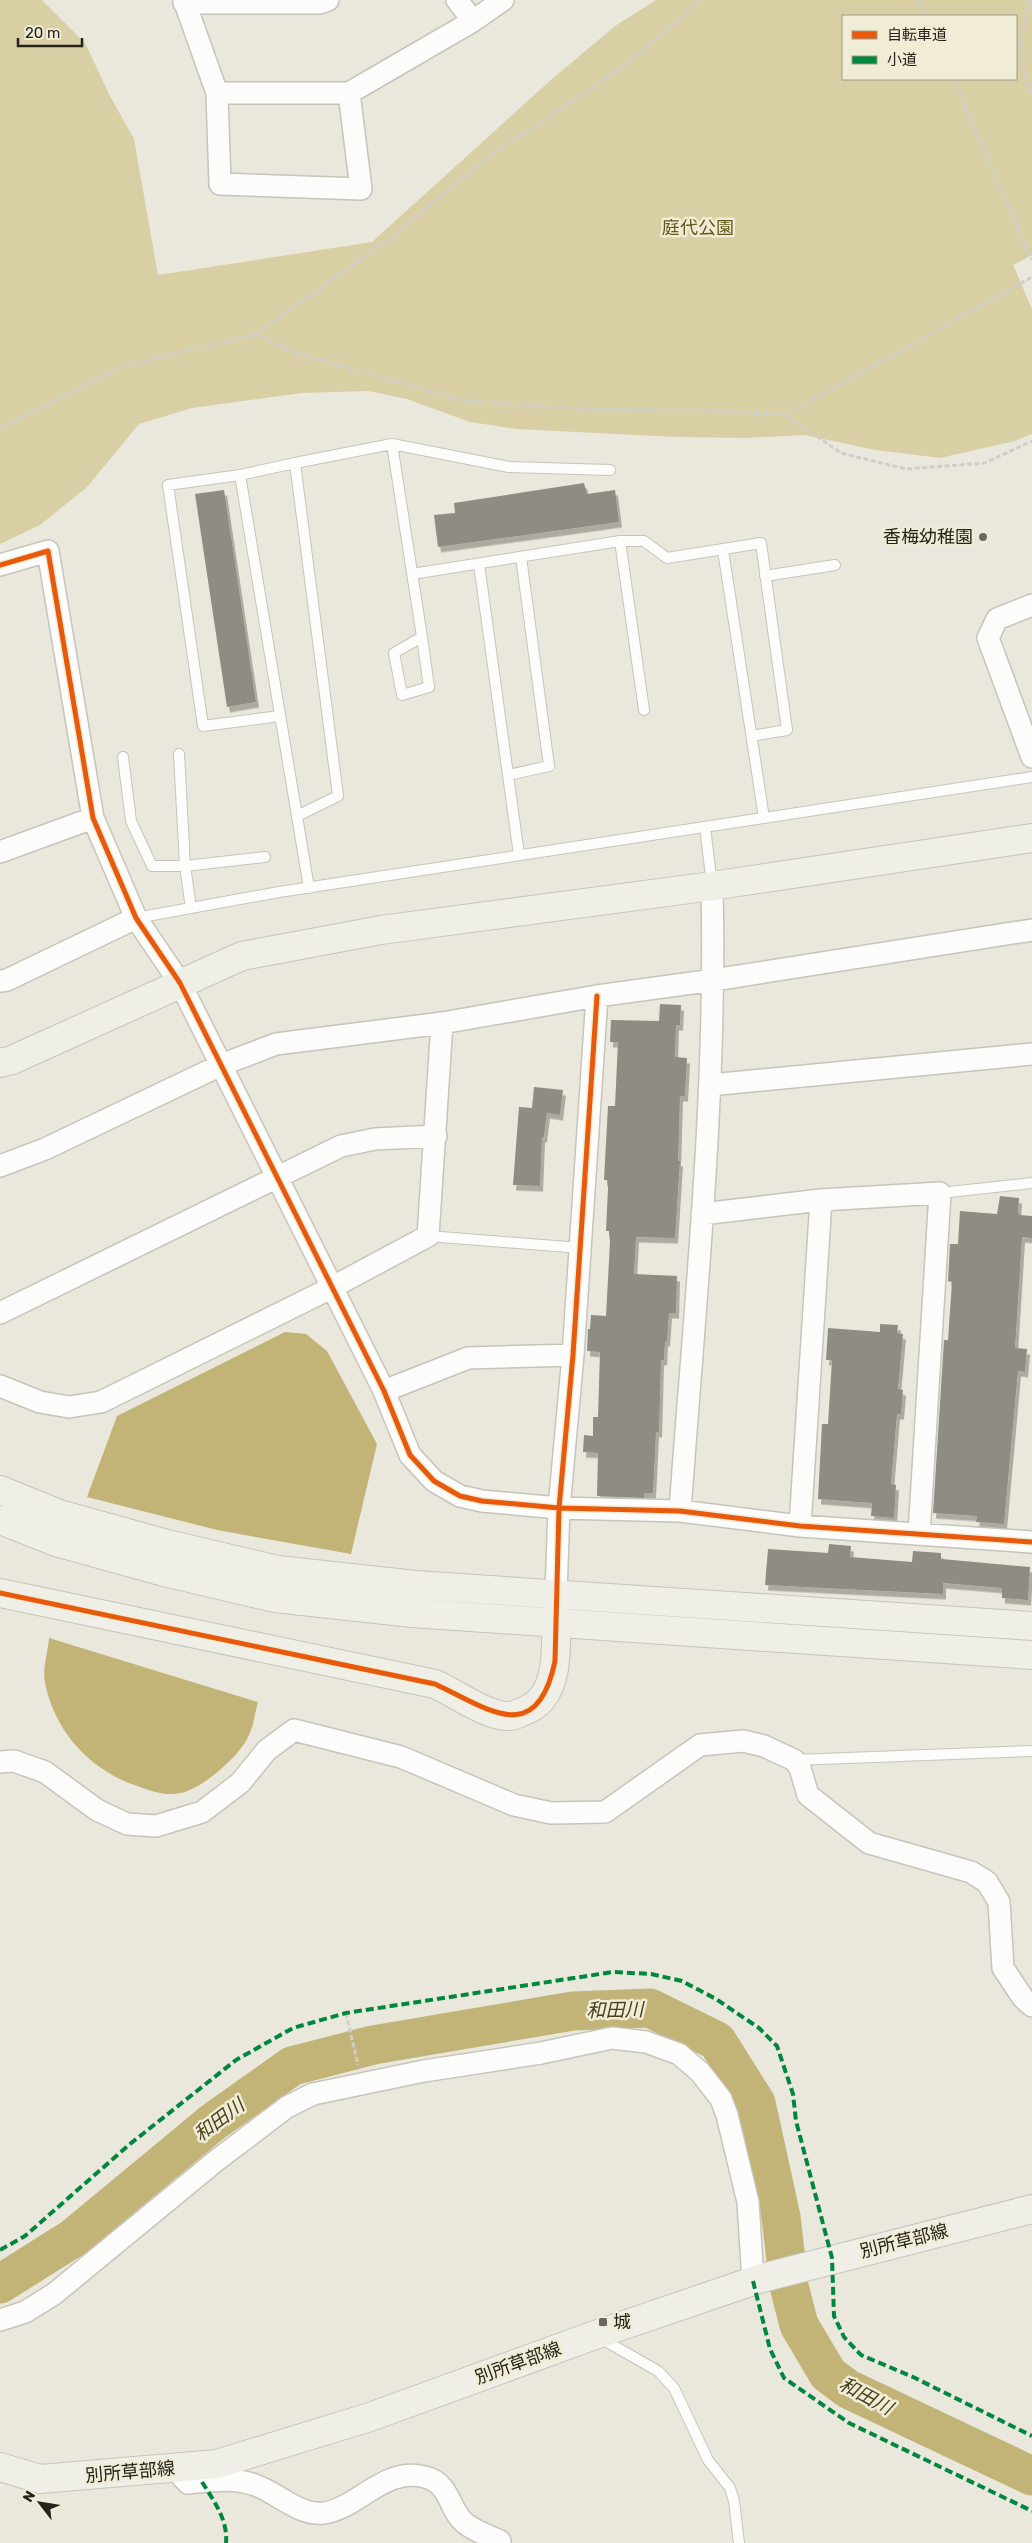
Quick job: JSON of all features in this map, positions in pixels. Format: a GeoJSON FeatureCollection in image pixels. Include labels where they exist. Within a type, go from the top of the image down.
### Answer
{"type":"FeatureCollection","features":[{"type":"Feature","properties":{"kind":"street"},"geometry":{"type":"LineString","coordinates":[[328,0],[320,3],[184,2],[217,93],[220,184],[361,189],[349,93]]}},
{"type":"Feature","properties":{"kind":"street"},"geometry":{"type":"LineString","coordinates":[[457,0],[473,21]]}},
{"type":"Feature","properties":{"kind":"street"},"geometry":{"type":"LineString","coordinates":[[217,93],[349,93],[473,21],[503,0]]}},
{"type":"Feature","properties":{"kind":"street"},"geometry":{"type":"LineString","coordinates":[[0,565],[48,551],[93,818],[136,918],[180,983],[384,1391],[410,1455],[434,1481],[460,1496],[482,1501],[559,1508],[680,1511],[800,1526],[1032,1542]]}},
{"type":"Feature","properties":{"kind":"street"},"geometry":{"type":"LineString","coordinates":[[1032,605],[997,619],[988,638],[1026,721],[1032,757]]}},
{"type":"Feature","properties":{"kind":"street"},"geometry":{"type":"LineString","coordinates":[[0,852],[93,818]]}},
{"type":"Feature","properties":{"kind":"street"},"geometry":{"type":"LineString","coordinates":[[0,1063],[12,1060],[242,956],[381,930],[712,886],[1032,838]]}},
{"type":"Feature","properties":{"kind":"street"},"geometry":{"type":"LineString","coordinates":[[680,1511],[710,1085],[714,980],[712,886]]}},
{"type":"Feature","properties":{"kind":"street"},"geometry":{"type":"LineString","coordinates":[[0,980],[8,980],[136,918]]}},
{"type":"Feature","properties":{"kind":"street"},"geometry":{"type":"LineString","coordinates":[[0,1166],[45,1149],[221,1065],[276,1044],[442,1023],[597,996],[714,980],[1032,930]]}},
{"type":"Feature","properties":{"kind":"street"},"geometry":{"type":"LineString","coordinates":[[0,1593],[435,1684],[488,1711],[510,1716],[529,1709],[542,1700],[550,1683],[554,1661],[559,1508],[573,1355],[597,996]]}},
{"type":"Feature","properties":{"kind":"street"},"geometry":{"type":"LineString","coordinates":[[0,1386],[40,1402],[70,1407],[101,1402],[331,1288],[428,1236],[442,1023]]}},
{"type":"Feature","properties":{"kind":"street"},"geometry":{"type":"LineString","coordinates":[[710,1085],[1032,1054]]}},
{"type":"Feature","properties":{"kind":"street"},"geometry":{"type":"LineString","coordinates":[[0,1313],[341,1146],[375,1139],[436,1136]]}},
{"type":"Feature","properties":{"kind":"street"},"geometry":{"type":"LineString","coordinates":[[702,1214],[821,1200],[940,1193],[919,1534]]}},
{"type":"Feature","properties":{"kind":"street"},"geometry":{"type":"LineString","coordinates":[[800,1526],[821,1200]]}},
{"type":"Feature","properties":{"kind":"street"},"geometry":{"type":"LineString","coordinates":[[384,1391],[468,1358],[573,1355]]}},
{"type":"Feature","properties":{"kind":"street"},"geometry":{"type":"LineString","coordinates":[[0,1490],[77,1519],[167,1544],[278,1570],[415,1585],[1032,1626]]}},
{"type":"Feature","properties":{"kind":"street"},"geometry":{"type":"LineString","coordinates":[[0,1520],[65,1545],[164,1572],[275,1598],[412,1613],[1032,1655]]}},
{"type":"Feature","properties":{"kind":"street"},"geometry":{"type":"LineString","coordinates":[[0,1762],[14,1761],[44,1772],[97,1810],[127,1824],[156,1826],[202,1812],[240,1783],[267,1750],[294,1730],[401,1757],[514,1806],[551,1813],[605,1812],[700,1745],[743,1741],[764,1746],[794,1760],[800,1768],[808,1795],[869,1843],[971,1872],[987,1882],[998,1902],[1003,1968],[1023,1998],[1032,2006]]}},
{"type":"Feature","properties":{"kind":"street"},"geometry":{"type":"LineString","coordinates":[[0,2320],[25,2312],[54,2294],[209,2166],[287,2107],[313,2094],[362,2082],[541,2053],[612,2038],[646,2042],[679,2054],[700,2072],[721,2099],[728,2115],[748,2202],[758,2279]]}},
{"type":"Feature","properties":{"kind":"street","name":"別所草部線"},"geometry":{"type":"LineString","coordinates":[[0,2467],[40,2479],[217,2464],[370,2417],[595,2335],[758,2279],[825,2260],[1032,2209]]}},
{"type":"Feature","properties":{"kind":"street"},"geometry":{"type":"LineString","coordinates":[[174,2468],[188,2483],[233,2480],[256,2485],[307,2512],[323,2513],[335,2510],[372,2488],[405,2475],[426,2476],[441,2484],[464,2524],[501,2542]]}},
{"type":"Feature","properties":{"kind":"lane"},"geometry":{"type":"LineString","coordinates":[[392,444],[422,637],[429,687],[402,695],[394,653],[422,637]]}},
{"type":"Feature","properties":{"kind":"lane"},"geometry":{"type":"LineString","coordinates":[[280,716],[203,726],[168,485],[240,475],[392,444],[508,467],[610,470]]}},
{"type":"Feature","properties":{"kind":"lane"},"geometry":{"type":"LineString","coordinates":[[295,463],[338,796],[297,816]]}},
{"type":"Feature","properties":{"kind":"lane"},"geometry":{"type":"LineString","coordinates":[[240,475],[309,888]]}},
{"type":"Feature","properties":{"kind":"lane"},"geometry":{"type":"LineString","coordinates":[[412,574],[620,541],[644,541],[667,558],[761,544],[786,730],[752,736]]}},
{"type":"Feature","properties":{"kind":"lane"},"geometry":{"type":"LineString","coordinates":[[620,541],[644,710]]}},
{"type":"Feature","properties":{"kind":"lane"},"geometry":{"type":"LineString","coordinates":[[723,550],[764,818]]}},
{"type":"Feature","properties":{"kind":"lane"},"geometry":{"type":"LineString","coordinates":[[508,775],[549,766],[522,557]]}},
{"type":"Feature","properties":{"kind":"lane"},"geometry":{"type":"LineString","coordinates":[[479,564],[519,855]]}},
{"type":"Feature","properties":{"kind":"lane"},"geometry":{"type":"LineString","coordinates":[[765,576],[834,565]]}},
{"type":"Feature","properties":{"kind":"lane"},"geometry":{"type":"LineString","coordinates":[[179,754],[185,866],[191,908]]}},
{"type":"Feature","properties":{"kind":"lane"},"geometry":{"type":"LineString","coordinates":[[123,757],[131,820],[152,866],[185,866],[265,857]]}},
{"type":"Feature","properties":{"kind":"lane"},"geometry":{"type":"LineString","coordinates":[[136,918],[309,888],[1032,777]]}},
{"type":"Feature","properties":{"kind":"lane"},"geometry":{"type":"LineString","coordinates":[[705,827],[712,886]]}},
{"type":"Feature","properties":{"kind":"lane"},"geometry":{"type":"LineString","coordinates":[[940,1193],[1032,1183]]}},
{"type":"Feature","properties":{"kind":"lane"},"geometry":{"type":"LineString","coordinates":[[428,1236],[580,1248]]}},
{"type":"Feature","properties":{"kind":"lane"},"geometry":{"type":"LineString","coordinates":[[794,1760],[1032,1751]]}},
{"type":"Feature","properties":{"kind":"lane"},"geometry":{"type":"LineString","coordinates":[[595,2335],[658,2371],[674,2388],[708,2460],[730,2488],[734,2501],[739,2543]]}},
{"type":"Feature","properties":{"kind":"path"},"geometry":{"type":"LineString","coordinates":[[0,428],[124,366],[256,334],[395,234],[481,162],[623,67],[702,0]]}},
{"type":"Feature","properties":{"kind":"path"},"geometry":{"type":"LineString","coordinates":[[918,0],[926,15]]}},
{"type":"Feature","properties":{"kind":"path"},"geometry":{"type":"LineString","coordinates":[[1030,0],[1022,49],[1028,87],[1032,95]]}},
{"type":"Feature","properties":{"kind":"path"},"geometry":{"type":"LineString","coordinates":[[953,80],[1032,258]]}},
{"type":"Feature","properties":{"kind":"path"},"geometry":{"type":"LineString","coordinates":[[786,415],[1032,277]]}},
{"type":"Feature","properties":{"kind":"path"},"geometry":{"type":"LineString","coordinates":[[256,334],[293,352],[464,401],[580,409],[716,411],[786,415],[841,453],[906,469],[985,463],[1032,441]]}},
{"type":"Feature","properties":{"kind":"path"},"geometry":{"type":"LineString","coordinates":[[346,2012],[362,2082]]}},
{"type":"Feature","properties":{"kind":"green space","name":"庭代公園"},"geometry":{"type":"Polygon","coordinates":[[[0,0],[42,0],[85,43],[110,96],[134,139],[158,275],[372,242],[552,79],[615,26],[656,0],[1032,0],[1032,255],[1013,265],[1032,309],[1032,434],[1015,441],[940,458],[876,450],[804,435],[745,438],[677,437],[516,429],[470,422],[407,399],[368,391],[302,393],[192,408],[139,424],[87,487],[40,525],[0,544],[0,0]]]}},
{"type":"Feature","properties":{"kind":"shaded area"},"geometry":{"type":"Polygon","coordinates":[[[285,1332],[306,1334],[327,1351],[377,1444],[351,1554],[217,1530],[87,1497],[117,1416],[285,1332]]]}},
{"type":"Feature","properties":{"kind":"shaded area"},"geometry":{"type":"Polygon","coordinates":[[[49,1638],[258,1702],[253,1723],[245,1743],[230,1761],[210,1778],[181,1793],[160,1793],[145,1789],[106,1771],[91,1761],[78,1748],[57,1718],[44,1678],[49,1638]]]}},
{"type":"Feature","properties":{"kind":"building"},"geometry":{"type":"Polygon","coordinates":[[[584,483],[587,494],[615,490],[619,522],[438,547],[434,515],[455,513],[454,503],[584,483]]]}},
{"type":"Feature","properties":{"kind":"building"},"geometry":{"type":"Polygon","coordinates":[[[224,490],[256,702],[227,707],[195,494],[224,490]]]}},
{"type":"Feature","properties":{"kind":"building"},"geometry":{"type":"Polygon","coordinates":[[[660,1004],[681,1005],[680,1025],[676,1025],[675,1057],[687,1058],[685,1096],[680,1096],[678,1161],[680,1161],[675,1238],[636,1237],[634,1274],[677,1276],[676,1313],[669,1313],[664,1360],[661,1360],[659,1432],[656,1432],[653,1493],[644,1493],[644,1498],[597,1496],[598,1453],[583,1452],[584,1435],[593,1436],[593,1417],[598,1417],[600,1352],[587,1351],[588,1329],[590,1329],[591,1315],[606,1316],[610,1242],[609,1231],[606,1231],[608,1188],[607,1180],[604,1180],[608,1106],[615,1106],[618,1042],[610,1042],[611,1020],[659,1021],[660,1004]]]}},
{"type":"Feature","properties":{"kind":"building"},"geometry":{"type":"Polygon","coordinates":[[[534,1087],[563,1090],[560,1115],[547,1113],[544,1137],[542,1137],[540,1186],[513,1185],[519,1107],[532,1108],[534,1087]]]}},
{"type":"Feature","properties":{"kind":"building"},"geometry":{"type":"Polygon","coordinates":[[[1000,1196],[1019,1198],[1018,1213],[1020,1215],[1032,1216],[1032,1238],[1022,1237],[1015,1348],[1027,1349],[1025,1372],[1018,1371],[1004,1524],[976,1522],[977,1516],[933,1513],[944,1340],[948,1340],[952,1282],[948,1281],[950,1244],[958,1244],[960,1211],[997,1214],[1000,1196]]]}},
{"type":"Feature","properties":{"kind":"building"},"geometry":{"type":"Polygon","coordinates":[[[880,1324],[898,1325],[897,1333],[903,1334],[898,1389],[903,1390],[901,1414],[897,1414],[891,1484],[896,1485],[894,1518],[871,1516],[872,1503],[818,1499],[822,1424],[828,1424],[832,1360],[826,1360],[828,1328],[880,1332],[880,1324]]]}},
{"type":"Feature","properties":{"kind":"building"},"geometry":{"type":"Polygon","coordinates":[[[829,1544],[851,1546],[850,1557],[912,1562],[913,1551],[941,1553],[941,1559],[1030,1567],[1028,1600],[1002,1598],[1002,1588],[943,1583],[943,1594],[765,1585],[768,1549],[828,1553],[829,1544]]]}},
{"type":"Feature","properties":{"kind":"waterway","name":"和田川"},"geometry":{"type":"LineString","coordinates":[[0,2284],[73,2238],[213,2122],[292,2066],[373,2045],[573,2011],[650,2008],[717,2041],[756,2103],[781,2217],[789,2286],[799,2325],[828,2374],[848,2389],[1032,2476]]}},
{"type":"Feature","properties":{"kind":"marked path"},"geometry":{"type":"LineString","coordinates":[[0,2250],[25,2236],[130,2144],[236,2060],[293,2028],[346,2013],[613,1972],[651,1974],[682,1981],[716,1999],[759,2028],[777,2046],[793,2094],[796,2121],[832,2258],[834,2316],[844,2337],[861,2355],[913,2377],[1032,2436]]}},
{"type":"Feature","properties":{"kind":"marked path"},"geometry":{"type":"LineString","coordinates":[[753,2281],[770,2349],[784,2378],[849,2423],[1032,2511]]}},
{"type":"Feature","properties":{"kind":"marked path"},"geometry":{"type":"LineString","coordinates":[[202,2482],[225,2526],[226,2543]]}},
{"type":"Feature","properties":{"kind":"cycle path"},"geometry":{"type":"LineString","coordinates":[[0,565],[48,551],[93,818],[136,918],[180,983],[384,1391],[410,1455],[434,1481],[460,1496],[482,1501],[559,1508],[680,1511],[800,1526],[1032,1542]]}},
{"type":"Feature","properties":{"kind":"cycle path"},"geometry":{"type":"LineString","coordinates":[[0,1593],[435,1684],[473,1703],[508,1714],[523,1713],[536,1705],[547,1688],[555,1661],[559,1508],[573,1355],[597,996]]}},
{"type":"Feature","properties":{"kind":"place","name":"香梅幼稚園"},"geometry":{"type":"Point","coordinates":[983,537]}},
{"type":"Feature","properties":{"kind":"place","name":"城"},"geometry":{"type":"Point","coordinates":[603,2322]}}]}
